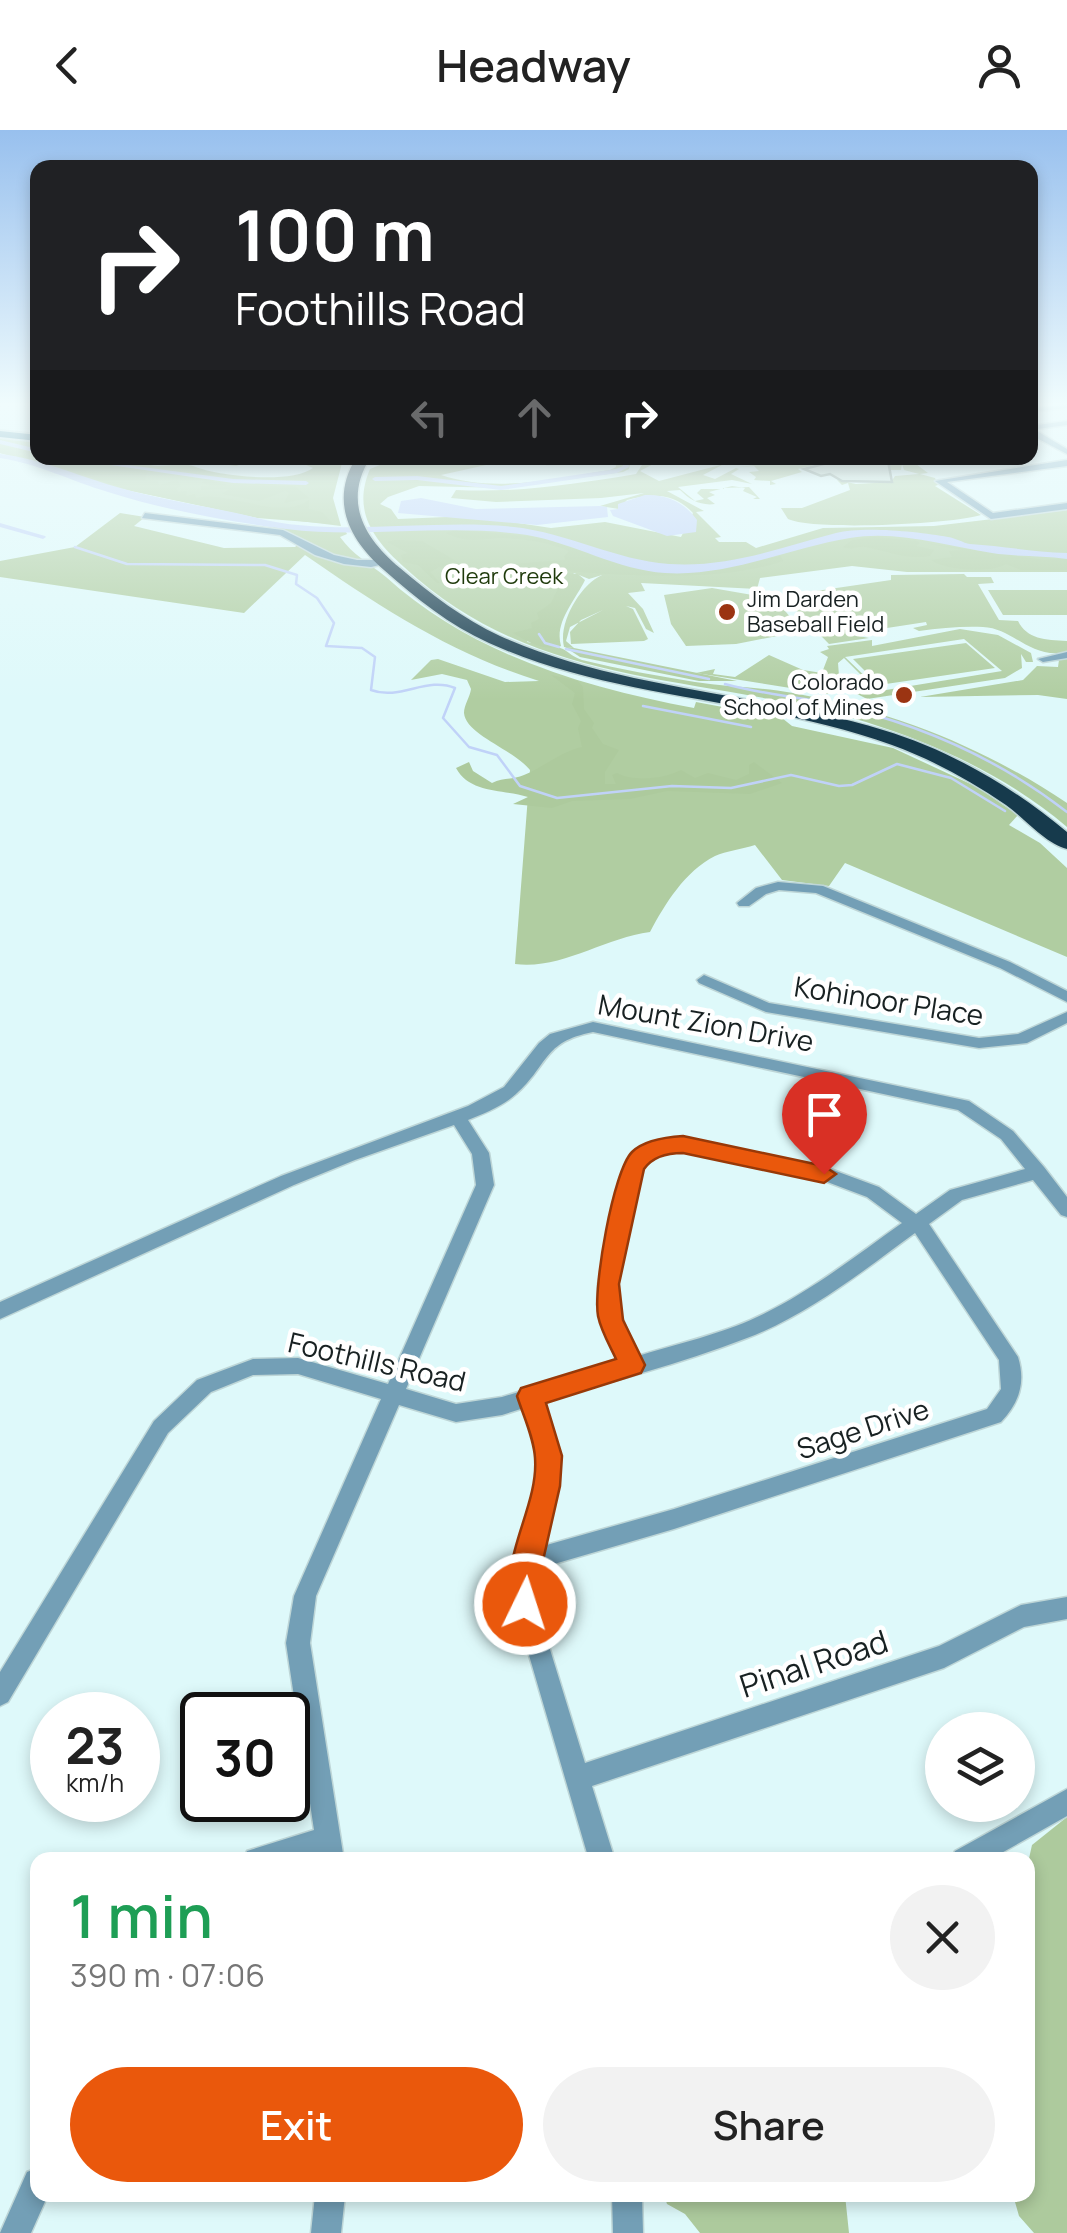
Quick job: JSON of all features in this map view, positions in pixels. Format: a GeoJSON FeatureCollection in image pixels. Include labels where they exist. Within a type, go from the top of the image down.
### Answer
{"type":"FeatureCollection","features":[{"type":"Feature","properties":{"kind":"highway"},"geometry":{"type":"LineString","coordinates":[[348,503],[361,537],[384,563],[444,614],[512,649],[609,678],[814,716],[896,740],[982,780],[1024,807],[1067,843]]}},
{"type":"Feature","properties":{"kind":"street"},"geometry":{"type":"LineString","coordinates":[[972,503],[991,516],[1067,506]]}},
{"type":"Feature","properties":{"kind":"street"},"geometry":{"type":"LineString","coordinates":[[145,516],[283,533],[299,545],[348,562],[384,563]]}},
{"type":"Feature","properties":{"kind":"street"},"geometry":{"type":"LineString","coordinates":[[1043,659],[1067,656]]}},
{"type":"Feature","properties":{"kind":"street"},"geometry":{"type":"LineString","coordinates":[[744,902],[778,886],[818,889],[1005,965],[1067,998]]}},
{"type":"Feature","properties":{"kind":"street","name":"Kohinoor Place"},"geometry":{"type":"LineString","coordinates":[[704,980],[766,1007],[978,1044],[1021,1039],[1067,1017]]}},
{"type":"Feature","properties":{"kind":"street","name":"Mount Zion Drive"},"geometry":{"type":"LineString","coordinates":[[0,1311],[283,1182],[507,1094],[553,1038],[581,1028],[604,1027],[962,1104],[996,1125],[1067,1210]]}},
{"type":"Feature","properties":{"kind":"street"},"geometry":{"type":"LineString","coordinates":[[328,1849],[298,1644],[305,1596],[485,1185],[480,1152],[457,1116]]}},
{"type":"Feature","properties":{"kind":"street","name":"Sage Drive"},"geometry":{"type":"LineString","coordinates":[[528,1561],[674,1519],[994,1416],[1012,1392],[1008,1358],[923,1229],[872,1192],[824,1174],[683,1144],[652,1150],[642,1155],[633,1168],[607,1284],[611,1320],[632,1365]]}},
{"type":"Feature","properties":{"kind":"street","name":"Foothills Road"},"geometry":{"type":"LineString","coordinates":[[0,1694],[161,1427],[204,1386],[253,1367],[298,1366],[456,1413],[502,1406],[742,1332],[779,1314],[956,1195],[1038,1172]]}},
{"type":"Feature","properties":{"kind":"street"},"geometry":{"type":"LineString","coordinates":[[530,1396],[549,1456],[528,1561],[525,1604],[600,1852]]}},
{"type":"Feature","properties":{"kind":"street","name":"Pinal Road"},"geometry":{"type":"LineString","coordinates":[[578,1778],[944,1656],[1021,1616],[1067,1608]]}},
{"type":"Feature","properties":{"kind":"street"},"geometry":{"type":"LineString","coordinates":[[978,1852],[1067,1802]]}},
{"type":"Feature","properties":{"kind":"street"},"geometry":{"type":"LineString","coordinates":[[15,2233],[30,2200]]}},
{"type":"Feature","properties":{"kind":"street"},"geometry":{"type":"LineString","coordinates":[[326,2233],[329,2202]]}},
{"type":"Feature","properties":{"kind":"street"},"geometry":{"type":"LineString","coordinates":[[626,2202],[628,2233]]}},
{"type":"Feature","properties":{"kind":"green space"},"geometry":{"type":"Polygon","coordinates":[[[188,503],[250,503],[283,508],[309,503],[309,509],[322,512],[333,524],[257,518],[188,503]]]}},
{"type":"Feature","properties":{"kind":"green space"},"geometry":{"type":"Polygon","coordinates":[[[189,503],[334,503],[341,526],[241,514],[189,503]]]}},
{"type":"Feature","properties":{"kind":"green space","name":"Clear Creek"},"geometry":{"type":"Polygon","coordinates":[[[364,503],[381,503],[398,519],[471,516],[551,528],[605,522],[681,537],[693,513],[681,503],[689,503],[704,511],[696,512],[721,537],[715,538],[719,542],[746,542],[756,548],[823,528],[934,526],[1067,510],[1067,572],[907,572],[852,566],[760,578],[757,589],[641,583],[645,591],[628,593],[643,609],[654,633],[646,629],[635,608],[626,606],[633,609],[648,639],[571,644],[570,632],[579,623],[570,627],[566,641],[574,648],[564,647],[568,616],[586,587],[602,575],[589,579],[574,573],[527,642],[560,648],[582,660],[610,666],[695,682],[793,693],[901,721],[970,748],[1067,803],[1067,827],[997,778],[893,731],[804,706],[624,673],[566,658],[510,637],[456,607],[404,567],[375,535],[364,503]]]}},
{"type":"Feature","properties":{"kind":"green space","name":"Clear Creek"},"geometry":{"type":"Polygon","coordinates":[[[610,503],[624,503],[619,509],[600,506],[610,503]]]}},
{"type":"Feature","properties":{"kind":"green space"},"geometry":{"type":"Polygon","coordinates":[[[815,503],[962,503],[981,515],[883,525],[825,525],[788,519],[781,508],[815,503]]]}},
{"type":"Feature","properties":{"kind":"green space"},"geometry":{"type":"Polygon","coordinates":[[[120,513],[145,517],[134,526],[224,548],[295,547],[300,543],[271,529],[274,527],[345,530],[347,534],[340,537],[350,549],[419,604],[492,647],[531,664],[653,700],[694,708],[696,702],[782,718],[792,726],[893,748],[977,787],[1018,815],[1009,825],[1040,843],[1067,868],[1067,957],[845,863],[829,886],[782,880],[755,845],[715,856],[694,870],[669,900],[650,932],[566,958],[515,964],[530,770],[467,721],[464,710],[471,689],[467,680],[442,674],[411,680],[431,660],[438,659],[505,682],[539,681],[447,643],[305,555],[244,613],[0,577],[0,561],[75,547],[120,513]]]}},
{"type":"Feature","properties":{"kind":"green space"},"geometry":{"type":"Polygon","coordinates":[[[456,530],[539,537],[631,567],[685,573],[781,556],[783,561],[718,574],[681,576],[496,565],[565,560],[569,551],[526,540],[466,539],[446,533],[456,530]]]}},
{"type":"Feature","properties":{"kind":"green space"},"geometry":{"type":"Polygon","coordinates":[[[874,537],[917,541],[920,543],[916,546],[934,550],[930,556],[913,557],[866,547],[843,547],[852,540],[874,537]]]}},
{"type":"Feature","properties":{"kind":"green space"},"geometry":{"type":"Polygon","coordinates":[[[422,541],[466,567],[521,574],[549,572],[555,579],[468,575],[439,567],[430,572],[437,583],[418,565],[403,562],[401,555],[408,553],[387,542],[422,541]]]}},
{"type":"Feature","properties":{"kind":"green space"},"geometry":{"type":"Polygon","coordinates":[[[925,543],[1044,560],[1067,558],[1067,570],[1021,570],[1006,564],[981,570],[947,567],[931,560],[952,557],[949,551],[963,550],[925,543]]]}},
{"type":"Feature","properties":{"kind":"green space"},"geometry":{"type":"Polygon","coordinates":[[[564,573],[578,574],[585,580],[563,620],[561,646],[542,647],[513,633],[532,628],[531,623],[539,619],[537,613],[551,603],[560,584],[555,582],[564,573]]]}},
{"type":"Feature","properties":{"kind":"green space"},"geometry":{"type":"Polygon","coordinates":[[[891,575],[991,577],[994,583],[978,584],[999,620],[1018,621],[1026,632],[1038,637],[1067,641],[1067,652],[1043,652],[1004,632],[983,627],[919,631],[913,628],[927,625],[926,622],[848,634],[869,638],[829,644],[782,596],[891,580],[891,575]]]}},
{"type":"Feature","properties":{"kind":"green space","name":"Jim Darden Baseball Field"},"geometry":{"type":"Polygon","coordinates":[[[712,588],[775,599],[802,631],[736,644],[686,646],[671,624],[664,595],[712,588]]]}},
{"type":"Feature","properties":{"kind":"green space"},"geometry":{"type":"Polygon","coordinates":[[[988,590],[1067,590],[1067,615],[1003,615],[988,590]]]}},
{"type":"Feature","properties":{"kind":"green space"},"geometry":{"type":"Polygon","coordinates":[[[960,629],[998,635],[1031,653],[1033,662],[1026,662],[1021,654],[1022,668],[1005,678],[867,699],[832,681],[823,670],[828,657],[820,652],[829,649],[827,646],[872,640],[872,646],[960,629]],[[964,639],[845,657],[874,685],[844,658],[838,663],[839,676],[867,689],[886,690],[1002,671],[964,639]]]}},
{"type":"Feature","properties":{"kind":"green space"},"geometry":{"type":"Polygon","coordinates":[[[966,643],[995,668],[879,685],[853,659],[966,643]]]}},
{"type":"Feature","properties":{"kind":"green space"},"geometry":{"type":"Polygon","coordinates":[[[565,647],[737,681],[699,681],[580,657],[565,647]]]}},
{"type":"Feature","properties":{"kind":"green space"},"geometry":{"type":"Polygon","coordinates":[[[769,655],[803,670],[822,673],[823,679],[835,685],[828,694],[696,673],[715,669],[713,674],[735,677],[769,655]]]}},
{"type":"Feature","properties":{"kind":"green space"},"geometry":{"type":"Polygon","coordinates":[[[1067,659],[1067,699],[1038,695],[920,697],[1023,680],[1037,666],[1058,667],[1059,660],[1067,659]]]}},
{"type":"Feature","properties":{"kind":"green space"},"geometry":{"type":"Polygon","coordinates":[[[551,675],[578,681],[583,687],[584,709],[594,723],[592,728],[603,744],[619,750],[605,772],[605,784],[616,784],[612,775],[617,773],[649,778],[681,770],[695,778],[708,773],[736,780],[749,774],[749,765],[754,762],[782,783],[750,794],[667,791],[630,799],[572,801],[552,808],[513,804],[528,797],[478,786],[462,776],[456,768],[469,762],[473,771],[492,783],[520,777],[582,747],[578,728],[581,721],[572,704],[575,693],[551,675]]]}},
{"type":"Feature","properties":{"kind":"green space"},"geometry":{"type":"Polygon","coordinates":[[[1067,1817],[1067,2233],[1034,2233],[1019,2216],[1015,2202],[1035,2202],[1032,1845],[1067,1817]]]}},
{"type":"Feature","properties":{"kind":"green space"},"geometry":{"type":"Polygon","coordinates":[[[846,2202],[849,2233],[700,2233],[685,2214],[667,2204],[846,2202]]]}},
{"type":"Feature","properties":{"kind":"water","name":"Clear Creek"},"geometry":{"type":"Polygon","coordinates":[[[148,503],[188,503],[318,527],[514,527],[669,564],[734,560],[861,530],[923,533],[970,544],[1067,553],[1067,559],[1001,554],[904,537],[868,536],[712,571],[665,573],[630,567],[527,535],[466,530],[316,532],[148,503]]]}},
{"type":"Feature","properties":{"kind":"water"},"geometry":{"type":"Polygon","coordinates":[[[400,503],[447,503],[476,509],[600,506],[607,507],[608,517],[537,525],[398,513],[400,503]]]}},
{"type":"Feature","properties":{"kind":"water"},"geometry":{"type":"Polygon","coordinates":[[[679,503],[697,520],[696,532],[667,536],[613,516],[610,510],[618,509],[618,504],[679,503]]]}},
{"type":"Feature","properties":{"kind":"waterway"},"geometry":{"type":"LineString","coordinates":[[0,525],[43,537]]}},
{"type":"Feature","properties":{"kind":"waterway"},"geometry":{"type":"LineString","coordinates":[[75,547],[127,564],[265,565],[297,575],[296,584],[317,598],[334,623],[326,646],[362,648],[375,657],[371,690],[392,693],[434,685],[455,688],[443,718],[469,747],[497,755],[520,786],[557,798],[672,786],[731,788],[791,775],[839,786],[852,785],[897,764],[951,778],[1005,811]]}},
{"type":"Feature","properties":{"kind":"waterway"},"geometry":{"type":"LineString","coordinates":[[539,634],[545,643],[559,647]]}},
{"type":"Feature","properties":{"kind":"waterway"},"geometry":{"type":"LineString","coordinates":[[566,649],[709,679]]}},
{"type":"Feature","properties":{"kind":"waterway"},"geometry":{"type":"LineString","coordinates":[[725,684],[831,704],[925,732],[984,759],[1067,812]]}},
{"type":"Feature","properties":{"kind":"waterway"},"geometry":{"type":"LineString","coordinates":[[643,706],[751,727]]}},
{"type":"Feature","properties":{"kind":"place","name":"Jim Darden Baseball Field"},"geometry":{"type":"Point","coordinates":[727,612]}},
{"type":"Feature","properties":{"kind":"place","name":"Colorado School of Mines"},"geometry":{"type":"Point","coordinates":[904,695]}},
{"type":"Feature","properties":{"kind":"route"},"geometry":{"type":"LineString","coordinates":[[525,1604],[524,1578],[546,1486],[549,1456],[530,1396],[632,1365],[611,1320],[607,1284],[633,1168],[642,1155],[666,1145],[683,1144],[824,1174]]}}]}
